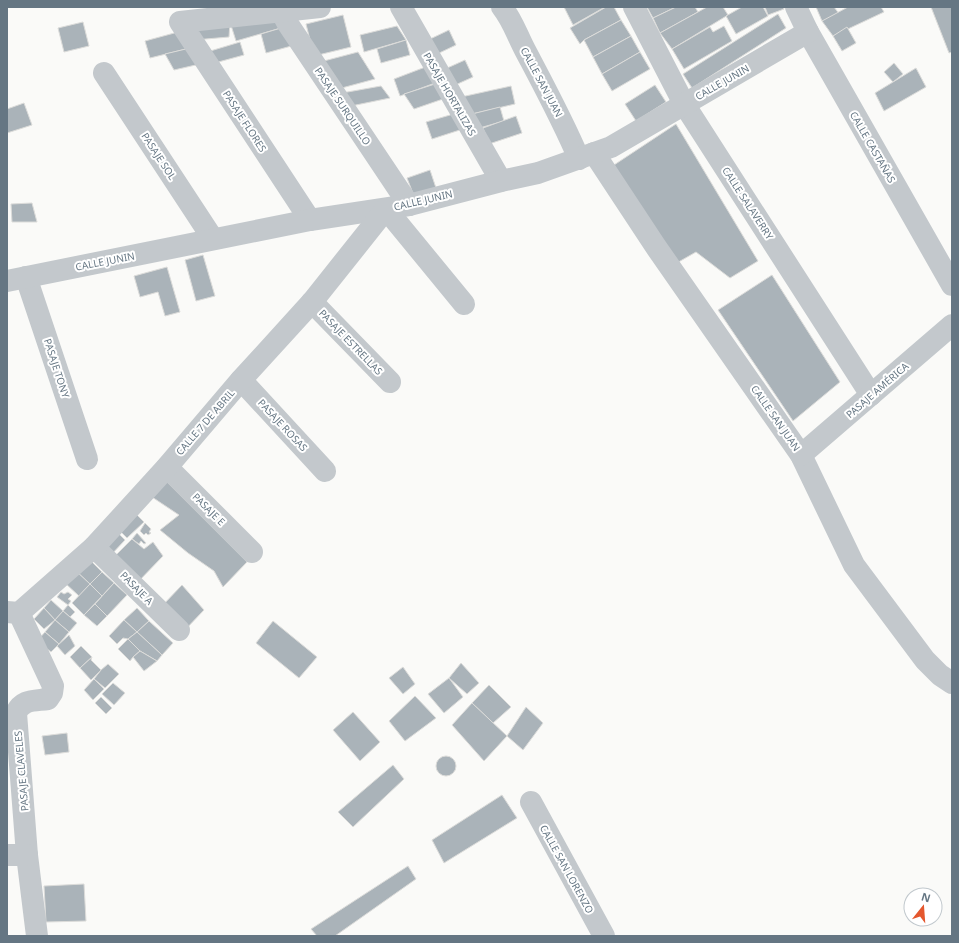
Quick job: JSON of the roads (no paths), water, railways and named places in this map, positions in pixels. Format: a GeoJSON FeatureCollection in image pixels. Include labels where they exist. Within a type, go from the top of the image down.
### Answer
{"type":"FeatureCollection","features":[{"type":"Feature","properties":{"kind":"street"},"geometry":{"type":"LineString","coordinates":[[280,9],[320,7]]}},
{"type":"Feature","properties":{"kind":"street","name":"PASAJE HORTALIZAS"},"geometry":{"type":"LineString","coordinates":[[400,7],[501,181]]}},
{"type":"Feature","properties":{"kind":"street","name":"CALLE SAN JUAN"},"geometry":{"type":"LineString","coordinates":[[502,7],[511,18],[517,35],[566,128],[656,247],[801,455],[854,565],[925,660],[940,675],[952,683]]}},
{"type":"Feature","properties":{"kind":"street","name":"CALLE SALAVERRY"},"geometry":{"type":"LineString","coordinates":[[634,7],[684,104],[871,395]]}},
{"type":"Feature","properties":{"kind":"street","name":"CALLE CASTAÑAS"},"geometry":{"type":"LineString","coordinates":[[796,7],[808,32],[952,285]]}},
{"type":"Feature","properties":{"kind":"street","name":"PASAJE FLORES"},"geometry":{"type":"LineString","coordinates":[[280,9],[180,22],[310,220]]}},
{"type":"Feature","properties":{"kind":"street","name":"PASAJE SURQUILLO"},"geometry":{"type":"LineString","coordinates":[[280,9],[409,204]]}},
{"type":"Feature","properties":{"kind":"street","name":"CALLE JUNIN"},"geometry":{"type":"LineString","coordinates":[[17,279],[310,220],[386,209],[538,173],[611,147],[808,32]]}},
{"type":"Feature","properties":{"kind":"street","name":"PASAJE SOL"},"geometry":{"type":"LineString","coordinates":[[104,72],[213,239]]}},
{"type":"Feature","properties":{"kind":"street"},"geometry":{"type":"LineString","coordinates":[[386,209],[464,304]]}},
{"type":"Feature","properties":{"kind":"street","name":"CALLE 7 DE ABRIL"},"geometry":{"type":"LineString","coordinates":[[13,613],[94,547],[312,302],[386,209]]}},
{"type":"Feature","properties":{"kind":"street","name":"PASAJE TONY"},"geometry":{"type":"LineString","coordinates":[[17,279],[87,459]]}},
{"type":"Feature","properties":{"kind":"street","name":"PASAJE ESTRELLAS"},"geometry":{"type":"LineString","coordinates":[[312,302],[390,382]]}},
{"type":"Feature","properties":{"kind":"street","name":"PASAJE AMÉRICA"},"geometry":{"type":"LineString","coordinates":[[801,455],[952,325]]}},
{"type":"Feature","properties":{"kind":"street","name":"PASAJE ROSAS"},"geometry":{"type":"LineString","coordinates":[[241,380],[325,471]]}},
{"type":"Feature","properties":{"kind":"street","name":"PASAJE E"},"geometry":{"type":"LineString","coordinates":[[166,467],[252,552]]}},
{"type":"Feature","properties":{"kind":"street","name":"PASAJE A"},"geometry":{"type":"LineString","coordinates":[[94,547],[179,630]]}},
{"type":"Feature","properties":{"kind":"street","name":"PASAJE CLAVELES"},"geometry":{"type":"LineString","coordinates":[[13,613],[53,686],[52,693],[48,699],[25,702],[19,706],[16,713],[17,855],[38,936]]}},
{"type":"Feature","properties":{"kind":"street","name":"CALLE SAN LORENZO"},"geometry":{"type":"LineString","coordinates":[[531,802],[604,936]]}}]}
